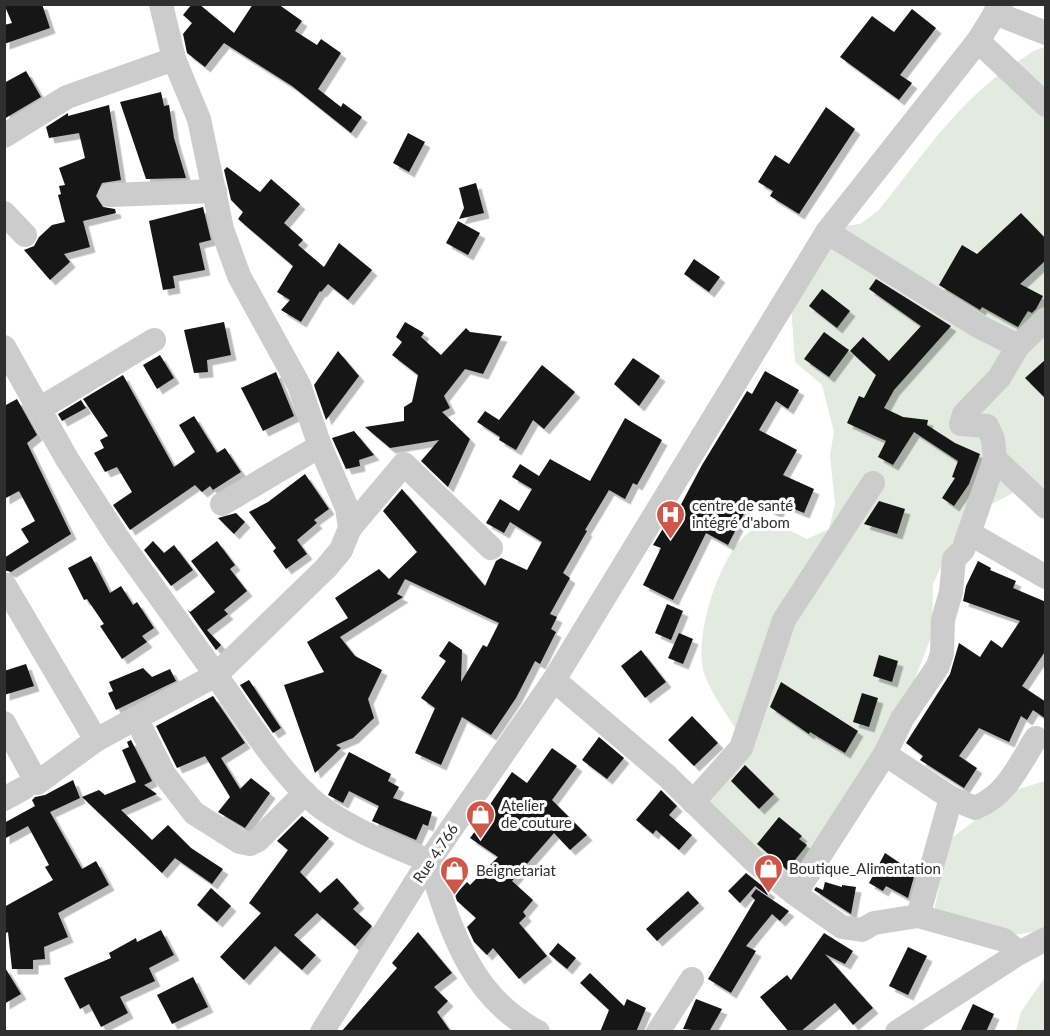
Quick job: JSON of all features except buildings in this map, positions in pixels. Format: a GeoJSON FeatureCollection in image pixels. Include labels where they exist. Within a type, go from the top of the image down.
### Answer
{"type":"FeatureCollection","features":[{"type":"Feature","properties":{"kind":"street"},"geometry":{"type":"LineString","coordinates":[[161,4],[174,59],[199,119],[222,229],[239,276],[299,385],[320,446],[347,508],[350,528]]}},
{"type":"Feature","properties":{"kind":"street"},"geometry":{"type":"LineString","coordinates":[[998,9],[1046,33]]}},
{"type":"Feature","properties":{"kind":"street","name":"Rue 4.766"},"geometry":{"type":"LineString","coordinates":[[322,1032],[429,861],[554,680],[827,231],[978,41],[998,9]]}},
{"type":"Feature","properties":{"kind":"street"},"geometry":{"type":"LineString","coordinates":[[978,41],[1046,105]]}},
{"type":"Feature","properties":{"kind":"street"},"geometry":{"type":"LineString","coordinates":[[4,136],[67,97],[174,59]]}},
{"type":"Feature","properties":{"kind":"street"},"geometry":{"type":"LineString","coordinates":[[110,195],[214,191]]}},
{"type":"Feature","properties":{"kind":"street"},"geometry":{"type":"LineString","coordinates":[[4,213],[25,235]]}},
{"type":"Feature","properties":{"kind":"street"},"geometry":{"type":"LineString","coordinates":[[827,231],[950,309],[1018,346]]}},
{"type":"Feature","properties":{"kind":"street"},"geometry":{"type":"LineString","coordinates":[[795,894],[885,754],[902,719],[938,666],[942,653],[944,620],[951,592],[954,559],[963,550],[995,459],[993,439],[987,426],[961,424],[964,414],[999,378],[1018,346],[1046,318]]}},
{"type":"Feature","properties":{"kind":"street"},"geometry":{"type":"LineString","coordinates":[[39,409],[154,340]]}},
{"type":"Feature","properties":{"kind":"street"},"geometry":{"type":"LineString","coordinates":[[4,347],[67,459],[117,537],[266,745],[305,793],[321,807],[354,828],[429,861],[456,944],[512,1026],[538,1032]]}},
{"type":"Feature","properties":{"kind":"street"},"geometry":{"type":"LineString","coordinates":[[222,504],[320,446]]}},
{"type":"Feature","properties":{"kind":"street"},"geometry":{"type":"LineString","coordinates":[[995,459],[1046,507]]}},
{"type":"Feature","properties":{"kind":"street"},"geometry":{"type":"LineString","coordinates":[[4,723],[37,783],[96,740],[216,675],[326,568],[341,550],[350,528],[404,464],[491,548]]}},
{"type":"Feature","properties":{"kind":"street"},"geometry":{"type":"LineString","coordinates":[[693,802],[741,748],[784,620],[873,483]]}},
{"type":"Feature","properties":{"kind":"street"},"geometry":{"type":"LineString","coordinates":[[969,533],[1046,577]]}},
{"type":"Feature","properties":{"kind":"street"},"geometry":{"type":"LineString","coordinates":[[4,584],[96,740]]}},
{"type":"Feature","properties":{"kind":"street"},"geometry":{"type":"LineString","coordinates":[[554,680],[640,752],[753,860],[795,894],[842,927],[862,930],[874,923],[918,915],[1004,939],[1019,953]]}},
{"type":"Feature","properties":{"kind":"street"},"geometry":{"type":"LineString","coordinates":[[136,718],[164,774],[194,813],[240,842],[250,844],[258,840],[305,793]]}},
{"type":"Feature","properties":{"kind":"street"},"geometry":{"type":"LineString","coordinates":[[885,754],[951,798],[975,808],[990,802],[1003,791],[1036,738]]}},
{"type":"Feature","properties":{"kind":"street"},"geometry":{"type":"LineString","coordinates":[[918,915],[951,798]]}},
{"type":"Feature","properties":{"kind":"street"},"geometry":{"type":"LineString","coordinates":[[897,1032],[1019,953],[1046,939]]}},
{"type":"Feature","properties":{"kind":"street"},"geometry":{"type":"LineString","coordinates":[[658,1032],[692,979]]}},
{"type":"Feature","properties":{"kind":"shaded area"},"geometry":{"type":"Polygon","coordinates":[[[1045,47],[1045,508],[1017,491],[986,507],[955,537],[933,584],[932,635],[901,714],[797,887],[689,797],[746,745],[712,690],[704,673],[702,658],[705,620],[718,578],[727,559],[748,533],[774,523],[807,539],[829,529],[835,504],[830,455],[834,432],[822,385],[795,362],[790,291],[827,228],[860,224],[878,211],[942,130],[977,93],[1017,62],[1045,47]]]}},
{"type":"Feature","properties":{"kind":"shaded area"},"geometry":{"type":"Polygon","coordinates":[[[1045,781],[1045,930],[977,941],[934,911],[949,840],[1015,790],[1045,781]]]}},
{"type":"Feature","properties":{"kind":"shaded area"},"geometry":{"type":"Polygon","coordinates":[[[1045,977],[1045,1031],[1016,1031],[1021,1012],[1045,977]]]}},
{"type":"Feature","properties":{"kind":"place","name":"centre de santé intégré d'abom"},"geometry":{"type":"Point","coordinates":[671,540]}},
{"type":"Feature","properties":{"kind":"place","name":"Atelier de couture"},"geometry":{"type":"Point","coordinates":[480,840]}},
{"type":"Feature","properties":{"kind":"place","name":"Boutique_Alimentation"},"geometry":{"type":"Point","coordinates":[768,894]}},
{"type":"Feature","properties":{"kind":"place","name":"Beignetariat"},"geometry":{"type":"Point","coordinates":[455,896]}}]}
